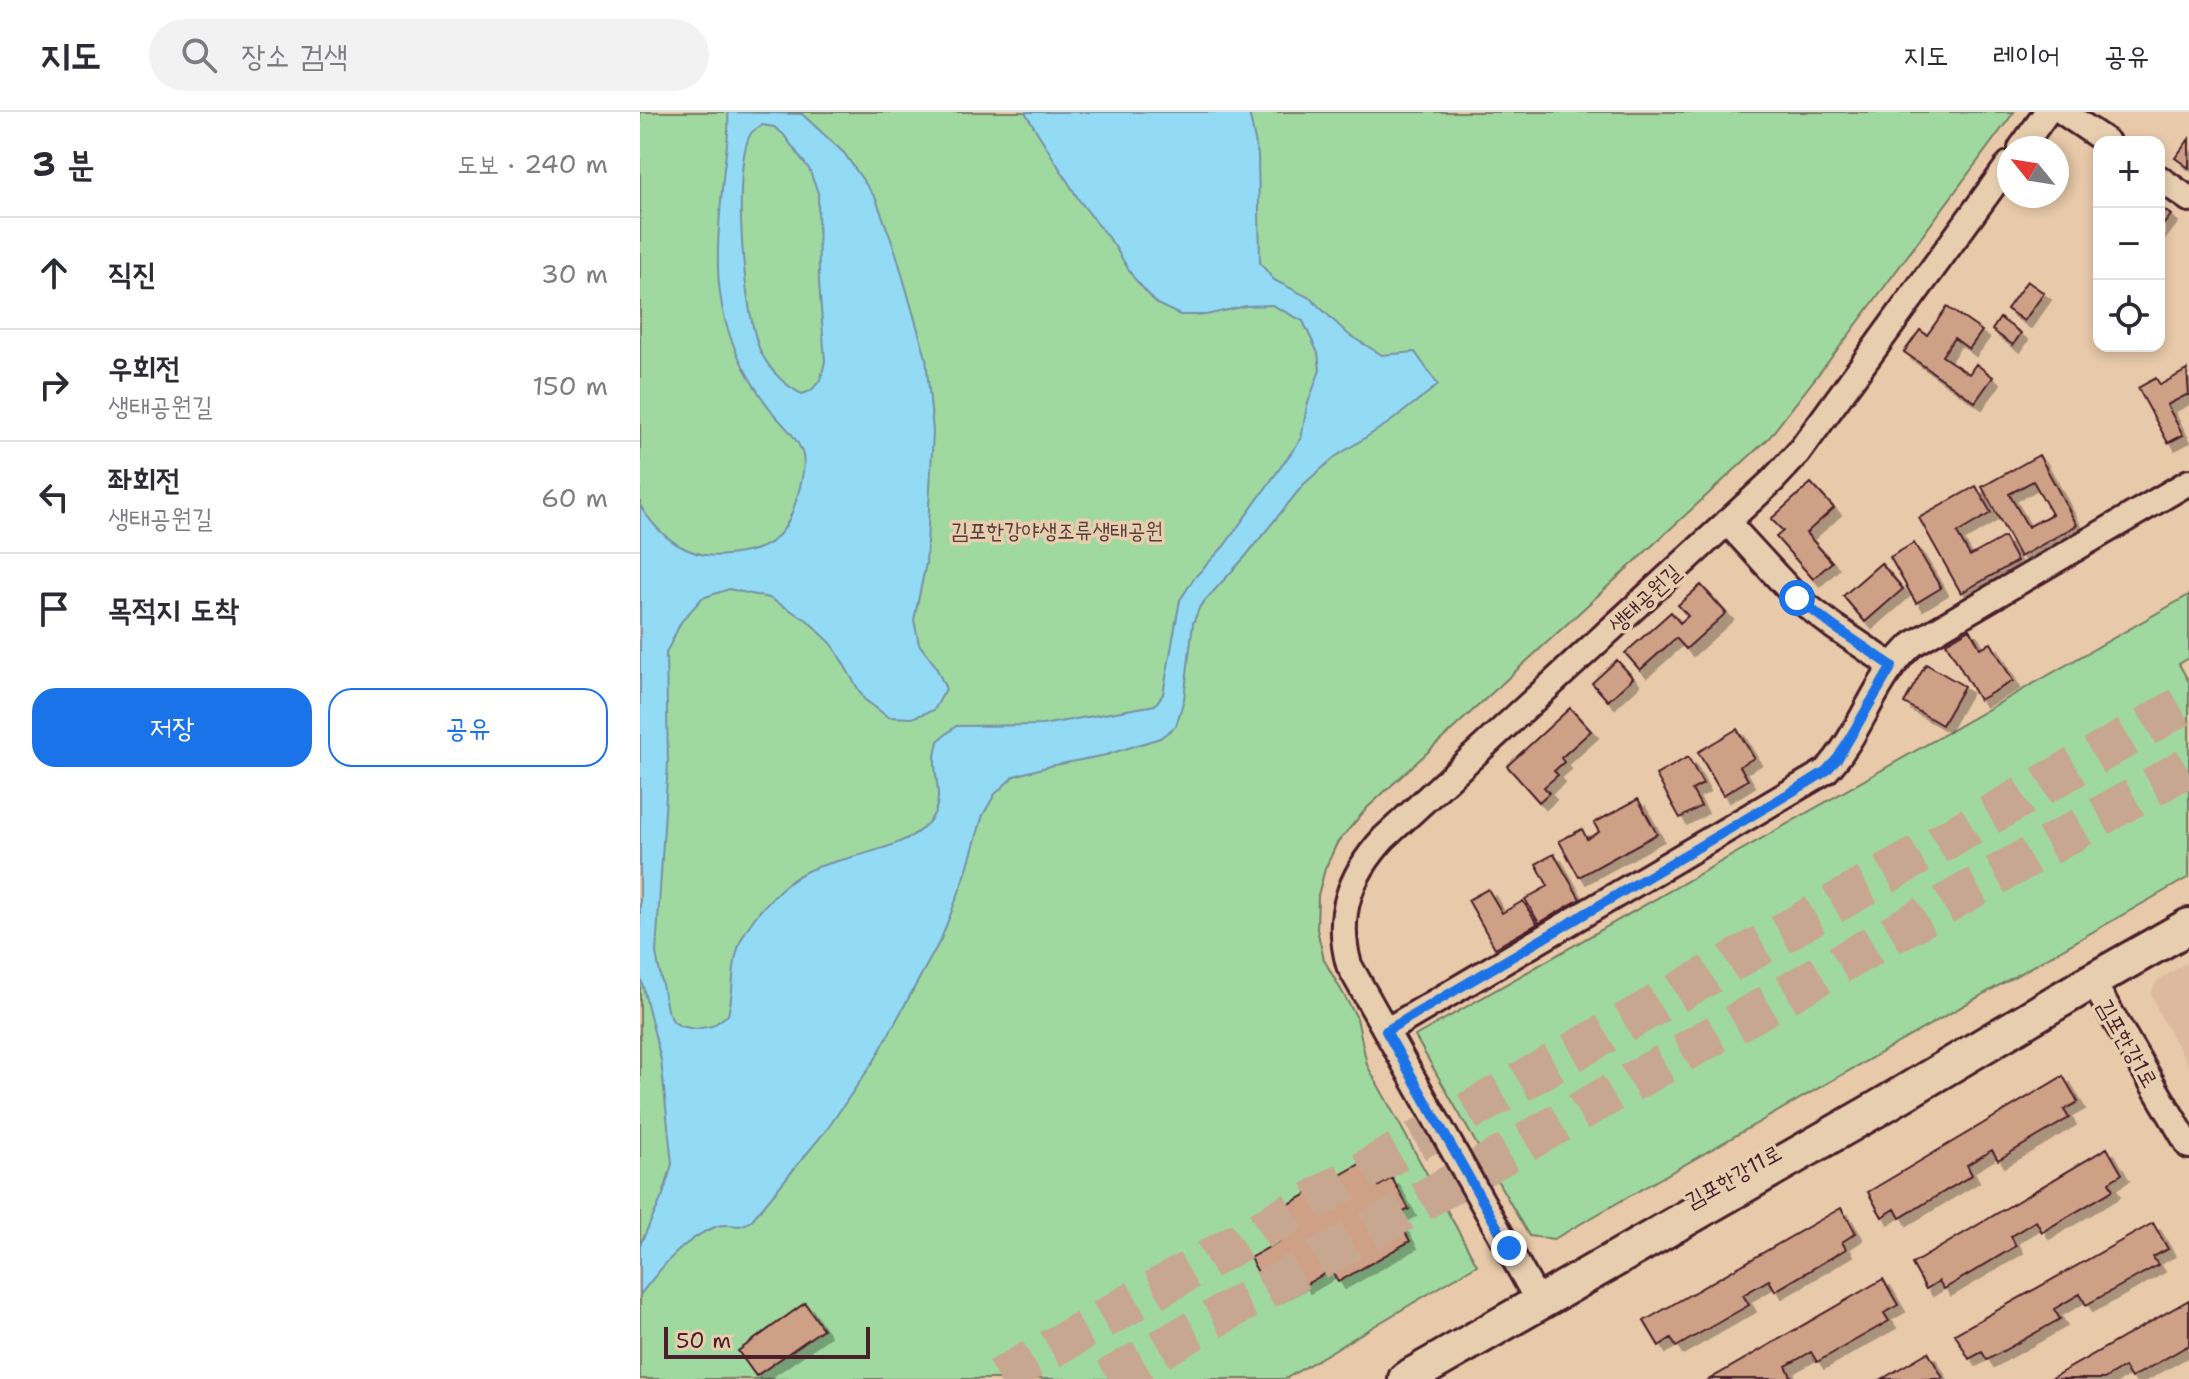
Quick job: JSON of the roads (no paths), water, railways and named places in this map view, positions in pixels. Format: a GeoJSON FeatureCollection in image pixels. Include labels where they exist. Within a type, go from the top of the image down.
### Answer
{"type":"FeatureCollection","features":[{"type":"Feature","properties":{"kind":"main road","name":"김포한강11로"},"geometry":{"type":"LineString","coordinates":[[1378,1379],[1882,1106],[2189,926]]}},
{"type":"Feature","properties":{"kind":"main road","name":"김포한강11로"},"geometry":{"type":"LineString","coordinates":[[1406,1379],[1535,1295]]}},
{"type":"Feature","properties":{"kind":"street"},"geometry":{"type":"LineString","coordinates":[[2030,136],[2047,112]]}},
{"type":"Feature","properties":{"kind":"street"},"geometry":{"type":"LineString","coordinates":[[2063,112],[2098,136]]}},
{"type":"Feature","properties":{"kind":"street","name":"생태공원길"},"geometry":{"type":"LineString","coordinates":[[1535,1295],[1358,984],[1344,949],[1344,910],[1349,891],[1358,871],[1384,838],[1772,481],[1805,444],[1997,180]]}},
{"type":"Feature","properties":{"kind":"street"},"geometry":{"type":"LineString","coordinates":[[2165,182],[2189,199]]}},
{"type":"Feature","properties":{"kind":"street"},"geometry":{"type":"LineString","coordinates":[[1386,1031],[1826,771],[1849,742],[1902,653],[1927,634],[2189,482]]}},
{"type":"Feature","properties":{"kind":"street"},"geometry":{"type":"LineString","coordinates":[[1727,522],[1797,598],[1892,666]]}},
{"type":"Feature","properties":{"kind":"street","name":"김포한강1로"},"geometry":{"type":"LineString","coordinates":[[2092,981],[2189,1146]]}},
{"type":"Feature","properties":{"kind":"water"},"geometry":{"type":"Polygon","coordinates":[[[728,112],[802,114],[844,153],[876,199],[896,253],[926,358],[933,432],[926,563],[914,620],[919,644],[935,665],[946,689],[934,710],[912,718],[888,717],[864,699],[832,644],[807,620],[769,598],[729,589],[702,598],[681,622],[666,653],[668,763],[656,953],[667,1010],[680,1026],[695,1029],[712,1026],[728,1015],[736,955],[743,936],[762,908],[779,891],[807,871],[895,844],[925,826],[937,807],[935,759],[938,741],[956,726],[1042,725],[1155,705],[1163,694],[1180,600],[1195,577],[1224,546],[1301,439],[1307,406],[1320,370],[1318,353],[1303,321],[1272,305],[1246,306],[1206,315],[1180,315],[1157,304],[1133,277],[1114,245],[1079,200],[1025,112],[1249,112],[1258,155],[1260,263],[1274,280],[1310,298],[1349,335],[1382,355],[1415,352],[1438,385],[1390,422],[1335,457],[1304,484],[1245,557],[1200,606],[1193,623],[1184,699],[1176,726],[1160,738],[1106,755],[1014,776],[995,794],[983,815],[964,879],[941,939],[874,1061],[828,1128],[751,1221],[741,1225],[720,1225],[692,1239],[664,1265],[640,1295],[640,1245],[663,1195],[672,1164],[661,1060],[640,975],[640,505],[667,537],[694,552],[718,556],[755,550],[766,546],[782,532],[792,512],[804,465],[796,441],[763,400],[746,372],[732,341],[723,309],[718,250],[728,112]],[[762,125],[753,131],[745,148],[741,207],[745,279],[756,339],[763,356],[780,378],[802,394],[811,391],[821,379],[825,361],[819,283],[818,193],[809,169],[783,134],[774,127],[762,125]]]}},
{"type":"Feature","properties":{"kind":"tunnel"},"geometry":{"type":"LineString","coordinates":[[998,1379],[2189,702]]}},
{"type":"Feature","properties":{"kind":"tunnel"},"geometry":{"type":"LineString","coordinates":[[1108,1379],[2189,766]]}},
{"type":"Feature","properties":{"kind":"park label","name":"김포한강야생조류생태공원"},"geometry":{"type":"Point","coordinates":[1057,530]}}]}
